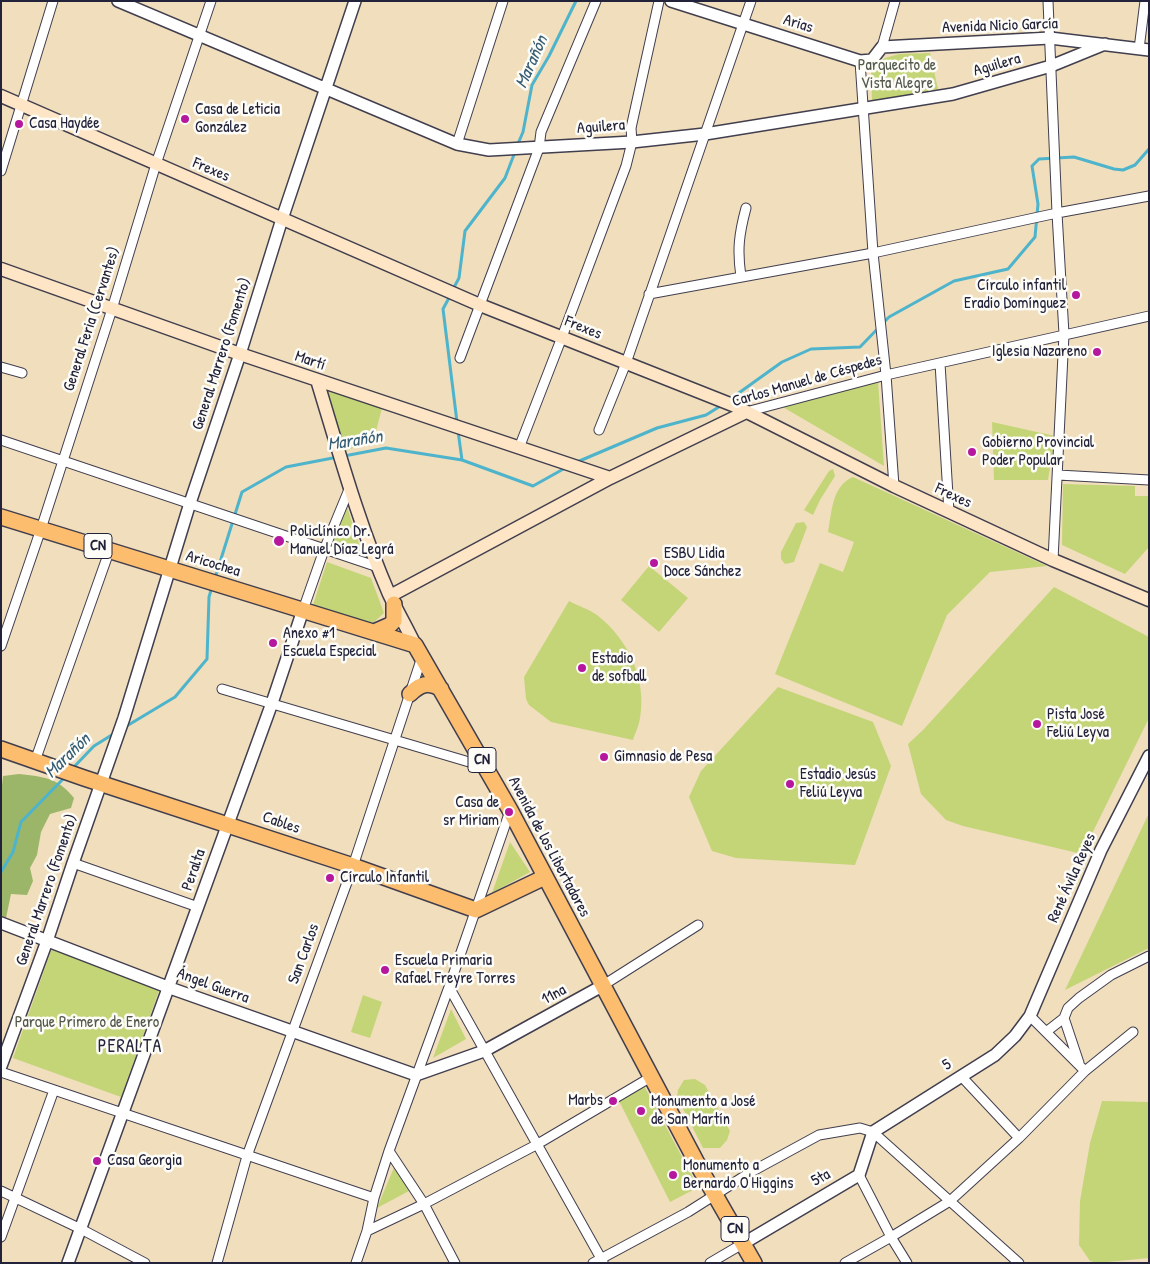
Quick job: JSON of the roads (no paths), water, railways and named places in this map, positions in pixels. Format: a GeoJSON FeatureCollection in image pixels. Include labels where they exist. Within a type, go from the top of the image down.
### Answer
{"type":"FeatureCollection","features":[{"type":"Feature","properties":{"kind":"main road","name":"Frexes"},"geometry":{"type":"LineString","coordinates":[[1,96],[480,304],[740,409],[949,512],[1053,560],[1149,600]]}},
{"type":"Feature","properties":{"kind":"main road","name":"Martí"},"geometry":{"type":"LineString","coordinates":[[1,268],[240,354],[610,478]]}},
{"type":"Feature","properties":{"kind":"main road","name":"Avenida de los Libertadores"},"geometry":{"type":"LineString","coordinates":[[317,380],[350,487],[378,567],[392,600],[510,810],[699,1167],[754,1263]]}},
{"type":"Feature","properties":{"kind":"main road","name":"Carlos Manuel de Céspedes"},"geometry":{"type":"LineString","coordinates":[[392,600],[582,493],[740,409]]}},
{"type":"Feature","properties":{"kind":"main road"},"geometry":{"type":"LineString","coordinates":[[582,493],[586,470]]}},
{"type":"Feature","properties":{"kind":"main road","name":"Aricochea"},"geometry":{"type":"LineString","coordinates":[[1,517],[110,549],[374,632],[419,651]]}},
{"type":"Feature","properties":{"kind":"main road"},"geometry":{"type":"LineString","coordinates":[[374,632],[390,625],[394,621],[392,600]]}},
{"type":"Feature","properties":{"kind":"main road"},"geometry":{"type":"LineString","coordinates":[[410,694],[419,686],[427,684],[434,684],[441,689]]}},
{"type":"Feature","properties":{"kind":"main road","name":"Cables"},"geometry":{"type":"LineString","coordinates":[[1,749],[101,784],[353,866],[476,910]]}},
{"type":"Feature","properties":{"kind":"main road"},"geometry":{"type":"LineString","coordinates":[[476,910],[545,877]]}},
{"type":"Feature","properties":{"kind":"street"},"geometry":{"type":"LineString","coordinates":[[1,171],[53,1]]}},
{"type":"Feature","properties":{"kind":"street","name":"Aguilera"},"geometry":{"type":"LineString","coordinates":[[118,1],[457,144],[489,150],[632,142],[705,134],[953,94],[1051,66],[1105,44]]}},
{"type":"Feature","properties":{"kind":"street","name":"General Feria (Cervantes)"},"geometry":{"type":"LineString","coordinates":[[1,646],[112,309],[156,164],[211,1]]}},
{"type":"Feature","properties":{"kind":"street","name":"General Marrero (Fomento)"},"geometry":{"type":"LineString","coordinates":[[1,1066],[47,941],[123,718],[190,503],[355,1]]}},
{"type":"Feature","properties":{"kind":"street"},"geometry":{"type":"LineString","coordinates":[[457,144],[503,1]]}},
{"type":"Feature","properties":{"kind":"street"},"geometry":{"type":"LineString","coordinates":[[460,358],[539,148],[541,132],[596,1]]}},
{"type":"Feature","properties":{"kind":"street"},"geometry":{"type":"LineString","coordinates":[[518,448],[626,166],[632,142],[631,128],[659,1]]}},
{"type":"Feature","properties":{"kind":"street","name":"Arias"},"geometry":{"type":"LineString","coordinates":[[671,1],[860,60]]}},
{"type":"Feature","properties":{"kind":"street"},"geometry":{"type":"LineString","coordinates":[[599,430],[626,363],[751,1]]}},
{"type":"Feature","properties":{"kind":"street"},"geometry":{"type":"LineString","coordinates":[[894,486],[886,375],[873,253],[860,60],[872,60],[882,47],[895,1]]}},
{"type":"Feature","properties":{"kind":"street"},"geometry":{"type":"LineString","coordinates":[[1048,1],[1064,334],[1053,560]]}},
{"type":"Feature","properties":{"kind":"street"},"geometry":{"type":"LineString","coordinates":[[1144,50],[1145,1]]}},
{"type":"Feature","properties":{"kind":"street","name":"Avenida Nicio García"},"geometry":{"type":"LineString","coordinates":[[882,47],[1050,38],[1144,50]]}},
{"type":"Feature","properties":{"kind":"street"},"geometry":{"type":"LineString","coordinates":[[649,294],[873,253],[1057,213],[1149,196]]}},
{"type":"Feature","properties":{"kind":"street"},"geometry":{"type":"LineString","coordinates":[[741,277],[738,261],[739,236],[746,208]]}},
{"type":"Feature","properties":{"kind":"street","name":"Carlos Manuel de Céspedes"},"geometry":{"type":"LineString","coordinates":[[740,409],[1149,316]]}},
{"type":"Feature","properties":{"kind":"street"},"geometry":{"type":"LineString","coordinates":[[940,363],[949,512]]}},
{"type":"Feature","properties":{"kind":"street"},"geometry":{"type":"LineString","coordinates":[[1,367],[22,373]]}},
{"type":"Feature","properties":{"kind":"street"},"geometry":{"type":"LineString","coordinates":[[1,440],[378,567]]}},
{"type":"Feature","properties":{"kind":"street"},"geometry":{"type":"LineString","coordinates":[[1058,475],[1149,480]]}},
{"type":"Feature","properties":{"kind":"street","name":"Peralta"},"geometry":{"type":"LineString","coordinates":[[68,1263],[122,1113],[170,988],[272,703],[324,550],[350,487]]}},
{"type":"Feature","properties":{"kind":"street"},"geometry":{"type":"LineString","coordinates":[[35,761],[110,549]]}},
{"type":"Feature","properties":{"kind":"street","name":"San Carlos"},"geometry":{"type":"LineString","coordinates":[[218,1263],[247,1156],[353,866],[410,694],[419,651]]}},
{"type":"Feature","properties":{"kind":"street"},"geometry":{"type":"LineString","coordinates":[[222,689],[486,767]]}},
{"type":"Feature","properties":{"kind":"street","name":"René Ávila Reyes"},"geometry":{"type":"LineString","coordinates":[[1030,1016],[1101,850],[1149,756]]}},
{"type":"Feature","properties":{"kind":"street"},"geometry":{"type":"LineString","coordinates":[[356,1263],[367,1232],[374,1198],[389,1151],[449,987],[510,810]]}},
{"type":"Feature","properties":{"kind":"street"},"geometry":{"type":"LineString","coordinates":[[72,863],[198,907]]}},
{"type":"Feature","properties":{"kind":"street","name":"Ángel Guerra"},"geometry":{"type":"LineString","coordinates":[[1,923],[170,988],[416,1075]]}},
{"type":"Feature","properties":{"kind":"street","name":"11na"},"geometry":{"type":"LineString","coordinates":[[416,1075],[484,1051],[602,986],[698,925]]}},
{"type":"Feature","properties":{"kind":"street"},"geometry":{"type":"LineString","coordinates":[[1046,1032],[1064,1018],[1068,1008],[1079,998],[1111,975],[1149,956]]}},
{"type":"Feature","properties":{"kind":"street"},"geometry":{"type":"LineString","coordinates":[[449,987],[599,1261],[688,1212],[751,1172],[819,1135],[860,1128],[873,1132],[1019,1263]]}},
{"type":"Feature","properties":{"kind":"street"},"geometry":{"type":"LineString","coordinates":[[1030,1016],[1082,1068]]}},
{"type":"Feature","properties":{"kind":"street","name":"5"},"geometry":{"type":"LineString","coordinates":[[873,1132],[995,1055],[1030,1016]]}},
{"type":"Feature","properties":{"kind":"street"},"geometry":{"type":"LineString","coordinates":[[1064,1018],[1082,1068]]}},
{"type":"Feature","properties":{"kind":"street"},"geometry":{"type":"LineString","coordinates":[[845,1263],[950,1200],[1019,1138],[1082,1068],[1133,1032]]}},
{"type":"Feature","properties":{"kind":"street"},"geometry":{"type":"LineString","coordinates":[[1,1072],[374,1198]]}},
{"type":"Feature","properties":{"kind":"street"},"geometry":{"type":"LineString","coordinates":[[961,1076],[1019,1138]]}},
{"type":"Feature","properties":{"kind":"street"},"geometry":{"type":"LineString","coordinates":[[367,1232],[536,1145],[651,1077]]}},
{"type":"Feature","properties":{"kind":"street"},"geometry":{"type":"LineString","coordinates":[[1,1237],[54,1090]]}},
{"type":"Feature","properties":{"kind":"street"},"geometry":{"type":"LineString","coordinates":[[873,1132],[859,1175],[906,1263]]}},
{"type":"Feature","properties":{"kind":"street"},"geometry":{"type":"LineString","coordinates":[[389,1151],[424,1204],[455,1263]]}},
{"type":"Feature","properties":{"kind":"street","name":"5ta"},"geometry":{"type":"LineString","coordinates":[[710,1263],[859,1175]]}},
{"type":"Feature","properties":{"kind":"street"},"geometry":{"type":"LineString","coordinates":[[1,1191],[81,1229],[145,1263]]}},
{"type":"Feature","properties":{"kind":"waterway","name":"Marañón"},"geometry":{"type":"LineString","coordinates":[[517,146],[523,132],[532,85],[549,56],[576,1]]}},
{"type":"Feature","properties":{"kind":"waterway"},"geometry":{"type":"LineString","coordinates":[[729,400],[782,362],[811,349],[860,347],[889,317],[954,281],[1008,269],[1035,237],[1038,204],[1032,166],[1039,159],[1074,157],[1123,170],[1135,165],[1149,149]]}},
{"type":"Feature","properties":{"kind":"waterway","name":"Marañón"},"geometry":{"type":"LineString","coordinates":[[452,291],[459,278],[465,231],[505,178],[515,152]]}},
{"type":"Feature","properties":{"kind":"waterway","name":"Marañón"},"geometry":{"type":"LineString","coordinates":[[450,296],[443,309],[457,422]]}},
{"type":"Feature","properties":{"kind":"waterway"},"geometry":{"type":"LineString","coordinates":[[577,462],[657,428],[706,415],[722,405]]}},
{"type":"Feature","properties":{"kind":"waterway","name":"Marañón"},"geometry":{"type":"LineString","coordinates":[[458,431],[462,460]]}},
{"type":"Feature","properties":{"kind":"waterway","name":"Marañón"},"geometry":{"type":"LineString","coordinates":[[344,456],[386,448],[462,460],[533,486],[567,467]]}},
{"type":"Feature","properties":{"kind":"waterway","name":"Marañón"},"geometry":{"type":"LineString","coordinates":[[215,578],[242,492],[286,467],[338,457]]}},
{"type":"Feature","properties":{"kind":"waterway","name":"Marañón"},"geometry":{"type":"LineString","coordinates":[[125,727],[175,697],[207,659],[209,597],[212,587]]}},
{"type":"Feature","properties":{"kind":"waterway","name":"Marañón"},"geometry":{"type":"LineString","coordinates":[[72,769],[94,746],[115,733]]}},
{"type":"Feature","properties":{"kind":"waterway","name":"Marañón"},"geometry":{"type":"LineString","coordinates":[[1,872],[13,852],[21,822],[65,777]]}},
{"type":"Feature","properties":{"kind":"place","name":"Casa de Leticia González"},"geometry":{"type":"Point","coordinates":[185,119]}},
{"type":"Feature","properties":{"kind":"place","name":"Casa Haydée"},"geometry":{"type":"Point","coordinates":[19,124]}},
{"type":"Feature","properties":{"kind":"place","name":"Círculo infantil Eradio Domínguez"},"geometry":{"type":"Point","coordinates":[1076,295]}},
{"type":"Feature","properties":{"kind":"place","name":"Iglesia Nazareno"},"geometry":{"type":"Point","coordinates":[1097,352]}},
{"type":"Feature","properties":{"kind":"place","name":"Gobierno Provincial Poder Popular"},"geometry":{"type":"Point","coordinates":[972,452]}},
{"type":"Feature","properties":{"kind":"place","name":"Policlínico Dr. Manuel Díaz Legrá"},"geometry":{"type":"Point","coordinates":[279,541]}},
{"type":"Feature","properties":{"kind":"place","name":"ESBU Lidia Doce Sánchez"},"geometry":{"type":"Point","coordinates":[654,563]}},
{"type":"Feature","properties":{"kind":"place","name":"Anexo #1 Escuela Especial"},"geometry":{"type":"Point","coordinates":[273,643]}},
{"type":"Feature","properties":{"kind":"place","name":"Estadio de sofball"},"geometry":{"type":"Point","coordinates":[582,668]}},
{"type":"Feature","properties":{"kind":"place","name":"Pista José Feliú Leyva"},"geometry":{"type":"Point","coordinates":[1037,724]}},
{"type":"Feature","properties":{"kind":"place","name":"Gimnasio de Pesa"},"geometry":{"type":"Point","coordinates":[604,757]}},
{"type":"Feature","properties":{"kind":"place","name":"Estadio Jesús Feliú Leyva"},"geometry":{"type":"Point","coordinates":[790,784]}},
{"type":"Feature","properties":{"kind":"place","name":"Casa de sr Miriam"},"geometry":{"type":"Point","coordinates":[509,812]}},
{"type":"Feature","properties":{"kind":"place","name":"Círculo Infantil"},"geometry":{"type":"Point","coordinates":[330,878]}},
{"type":"Feature","properties":{"kind":"place","name":"Escuela Primaria Rafael Freyre Torres"},"geometry":{"type":"Point","coordinates":[385,970]}},
{"type":"Feature","properties":{"kind":"place","name":"Marbs"},"geometry":{"type":"Point","coordinates":[613,1101]}},
{"type":"Feature","properties":{"kind":"place","name":"Monumento a José de San Martín"},"geometry":{"type":"Point","coordinates":[641,1111]}},
{"type":"Feature","properties":{"kind":"place","name":"Casa Georgia"},"geometry":{"type":"Point","coordinates":[97,1161]}},
{"type":"Feature","properties":{"kind":"place","name":"Monumento a Bernardo O'Higgins"},"geometry":{"type":"Point","coordinates":[673,1175]}},
{"type":"Feature","properties":{"kind":"district","name":"PERALTA"},"geometry":{"type":"Point","coordinates":[130,1047]}},
{"type":"Feature","properties":{"kind":"park label","name":"Parquecito de Vista Alegre"},"geometry":{"type":"Point","coordinates":[897,75]}},
{"type":"Feature","properties":{"kind":"park label","name":"Parque Primero de Enero"},"geometry":{"type":"Point","coordinates":[87,1023]}}]}
